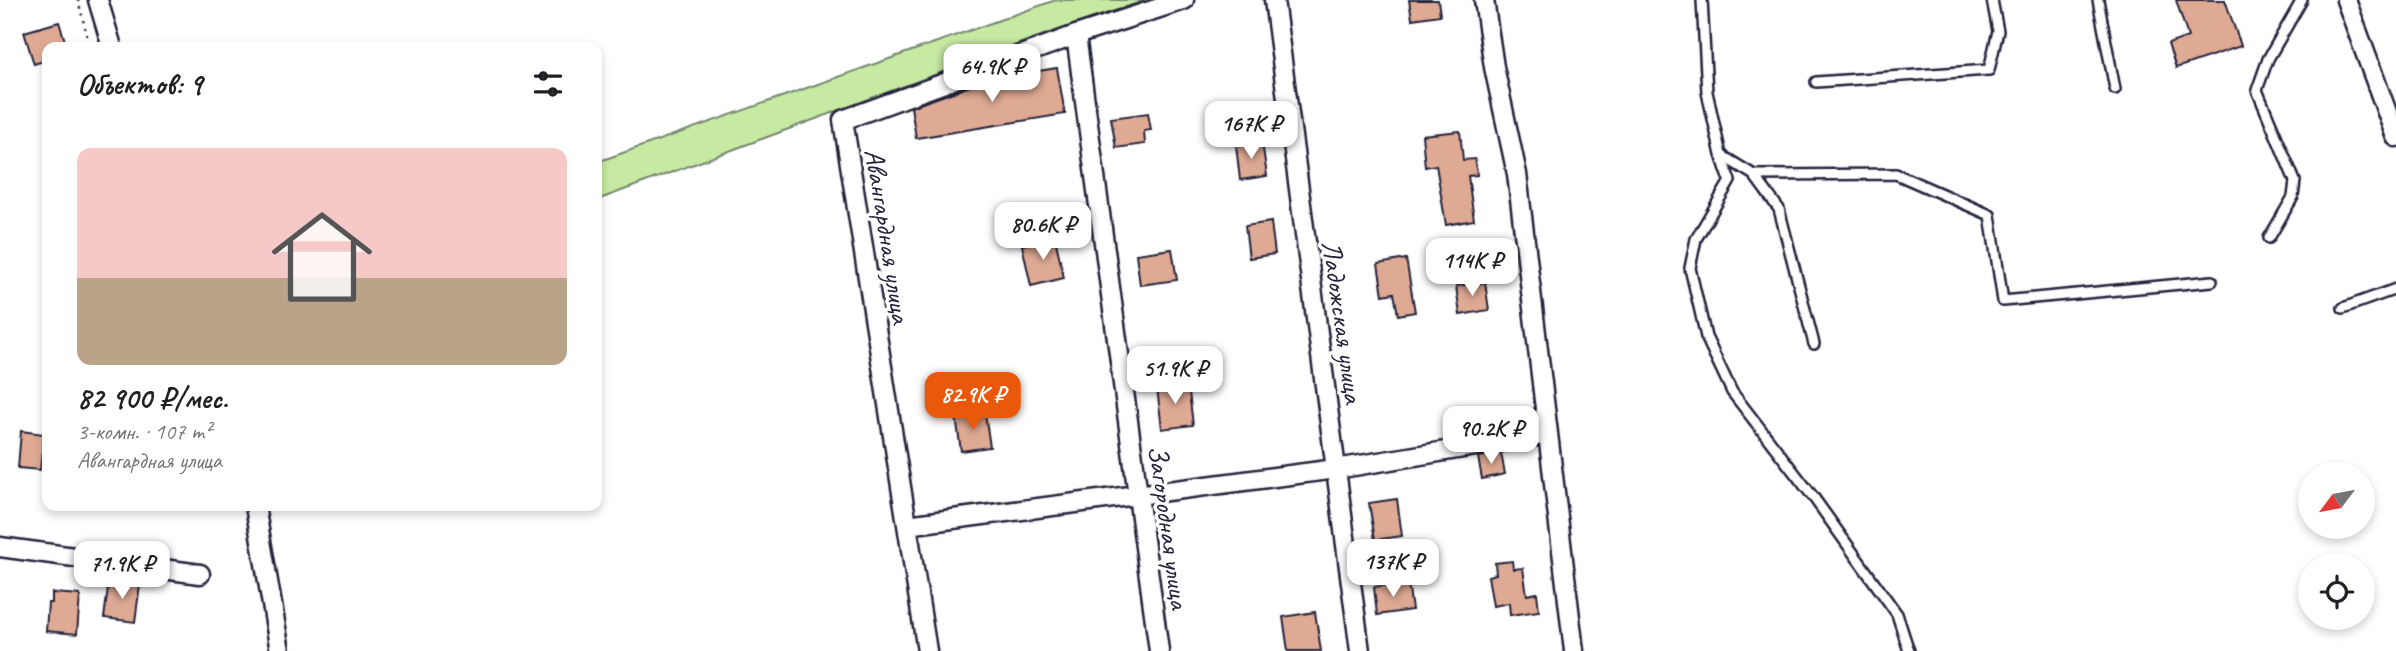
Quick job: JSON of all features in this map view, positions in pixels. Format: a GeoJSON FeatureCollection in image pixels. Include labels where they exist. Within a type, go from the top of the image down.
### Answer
{"type":"FeatureCollection","features":[{"type":"Feature","properties":{"kind":"street"},"geometry":{"type":"LineString","coordinates":[[99,0],[111,42]]}},
{"type":"Feature","properties":{"kind":"street"},"geometry":{"type":"LineString","coordinates":[[1076,35],[1184,0]]}},
{"type":"Feature","properties":{"kind":"street","name":"Ладожская улица"},"geometry":{"type":"LineString","coordinates":[[1274,0],[1360,651]]}},
{"type":"Feature","properties":{"kind":"street"},"geometry":{"type":"LineString","coordinates":[[1484,0],[1494,66],[1517,174],[1574,651]]}},
{"type":"Feature","properties":{"kind":"street"},"geometry":{"type":"LineString","coordinates":[[2346,0],[2396,137]]}},
{"type":"Feature","properties":{"kind":"street","name":"Авангардная улица"},"geometry":{"type":"LineString","coordinates":[[927,651],[843,120],[1076,35]]}},
{"type":"Feature","properties":{"kind":"street","name":"Загородная улица"},"geometry":{"type":"LineString","coordinates":[[1076,35],[1159,651]]}},
{"type":"Feature","properties":{"kind":"street"},"geometry":{"type":"LineString","coordinates":[[907,525],[1336,469],[1548,434]]}},
{"type":"Feature","properties":{"kind":"street"},"geometry":{"type":"LineString","coordinates":[[256,511],[280,651]]}},
{"type":"Feature","properties":{"kind":"street"},"geometry":{"type":"LineString","coordinates":[[0,547],[200,574]]}},
{"type":"Feature","properties":{"kind":"lane"},"geometry":{"type":"LineString","coordinates":[[1702,0],[1707,92],[1721,155],[1730,181],[1696,239],[1690,268],[1706,337],[1732,392],[1814,498],[1897,614],[1909,651]]}},
{"type":"Feature","properties":{"kind":"lane"},"geometry":{"type":"LineString","coordinates":[[1816,82],[1989,70],[1998,31],[1992,0]]}},
{"type":"Feature","properties":{"kind":"lane"},"geometry":{"type":"LineString","coordinates":[[2098,0],[2115,89]]}},
{"type":"Feature","properties":{"kind":"lane"},"geometry":{"type":"LineString","coordinates":[[2269,238],[2294,197],[2295,181],[2257,90],[2268,59],[2302,0]]}},
{"type":"Feature","properties":{"kind":"lane"},"geometry":{"type":"LineString","coordinates":[[1721,155],[1754,175],[1779,209],[1814,344]]}},
{"type":"Feature","properties":{"kind":"lane"},"geometry":{"type":"LineString","coordinates":[[1754,175],[1896,174],[1990,215],[2003,301],[2212,281]]}},
{"type":"Feature","properties":{"kind":"lane"},"geometry":{"type":"LineString","coordinates":[[2343,308],[2396,289]]}},
{"type":"Feature","properties":{"kind":"path"},"geometry":{"type":"LineString","coordinates":[[78,0],[89,42]]}},
{"type":"Feature","properties":{"kind":"green space"},"geometry":{"type":"Polygon","coordinates":[[[1056,0],[1146,0],[1029,40],[602,198],[602,160],[1056,0]]]}},
{"type":"Feature","properties":{"kind":"building"},"geometry":{"type":"Polygon","coordinates":[[[1409,0],[1438,0],[1440,15],[1412,19],[1409,0]]]}},
{"type":"Feature","properties":{"kind":"building"},"geometry":{"type":"Polygon","coordinates":[[[2176,0],[2225,0],[2241,46],[2176,68],[2168,44],[2188,37],[2176,0]]]}},
{"type":"Feature","properties":{"kind":"building"},"geometry":{"type":"Polygon","coordinates":[[[59,22],[65,42],[42,42],[42,62],[34,64],[24,32],[59,22]]]}},
{"type":"Feature","properties":{"kind":"building"},"geometry":{"type":"Polygon","coordinates":[[[1057,68],[1065,114],[916,138],[911,107],[990,79],[1057,68]]]}},
{"type":"Feature","properties":{"kind":"building"},"geometry":{"type":"Polygon","coordinates":[[[1148,113],[1151,130],[1144,131],[1145,144],[1116,148],[1111,118],[1148,113]]]}},
{"type":"Feature","properties":{"kind":"building"},"geometry":{"type":"Polygon","coordinates":[[[1460,131],[1463,160],[1475,159],[1477,175],[1468,176],[1474,220],[1446,225],[1436,165],[1425,167],[1422,135],[1460,131]]]}},
{"type":"Feature","properties":{"kind":"building"},"geometry":{"type":"Polygon","coordinates":[[[1262,142],[1267,176],[1240,180],[1236,145],[1262,142]]]}},
{"type":"Feature","properties":{"kind":"building"},"geometry":{"type":"Polygon","coordinates":[[[1271,222],[1275,254],[1249,258],[1245,226],[1271,222]]]}},
{"type":"Feature","properties":{"kind":"building"},"geometry":{"type":"Polygon","coordinates":[[[1055,238],[1064,278],[1031,286],[1022,245],[1055,238]]]}},
{"type":"Feature","properties":{"kind":"building"},"geometry":{"type":"Polygon","coordinates":[[[1172,249],[1177,280],[1140,285],[1136,254],[1172,249]]]}},
{"type":"Feature","properties":{"kind":"building"},"geometry":{"type":"Polygon","coordinates":[[[1406,259],[1415,312],[1398,315],[1394,293],[1383,295],[1378,264],[1406,259]]]}},
{"type":"Feature","properties":{"kind":"building"},"geometry":{"type":"Polygon","coordinates":[[[1485,282],[1489,310],[1460,315],[1456,286],[1485,282]]]}},
{"type":"Feature","properties":{"kind":"building"},"geometry":{"type":"Polygon","coordinates":[[[1188,384],[1193,425],[1162,429],[1157,388],[1188,384]]]}},
{"type":"Feature","properties":{"kind":"building"},"geometry":{"type":"Polygon","coordinates":[[[985,413],[990,447],[961,451],[956,417],[985,413]]]}},
{"type":"Feature","properties":{"kind":"building"},"geometry":{"type":"Polygon","coordinates":[[[21,431],[42,434],[40,470],[18,468],[21,431]]]}},
{"type":"Feature","properties":{"kind":"building"},"geometry":{"type":"Polygon","coordinates":[[[1501,453],[1505,474],[1482,479],[1478,457],[1501,453]]]}},
{"type":"Feature","properties":{"kind":"building"},"geometry":{"type":"Polygon","coordinates":[[[1397,499],[1402,536],[1375,540],[1369,503],[1397,499]]]}},
{"type":"Feature","properties":{"kind":"building"},"geometry":{"type":"Polygon","coordinates":[[[1512,561],[1513,569],[1523,568],[1527,595],[1537,593],[1539,611],[1510,615],[1509,603],[1493,606],[1488,576],[1496,574],[1495,563],[1512,561]]]}},
{"type":"Feature","properties":{"kind":"building"},"geometry":{"type":"Polygon","coordinates":[[[109,580],[140,584],[135,622],[104,618],[109,580]]]}},
{"type":"Feature","properties":{"kind":"building"},"geometry":{"type":"Polygon","coordinates":[[[1408,582],[1412,610],[1377,615],[1374,587],[1408,582]]]}},
{"type":"Feature","properties":{"kind":"building"},"geometry":{"type":"Polygon","coordinates":[[[52,593],[80,595],[77,634],[46,631],[48,603],[52,603],[52,593]]]}},
{"type":"Feature","properties":{"kind":"building"},"geometry":{"type":"Polygon","coordinates":[[[1315,612],[1321,651],[1288,651],[1283,617],[1315,612]]]}}]}
